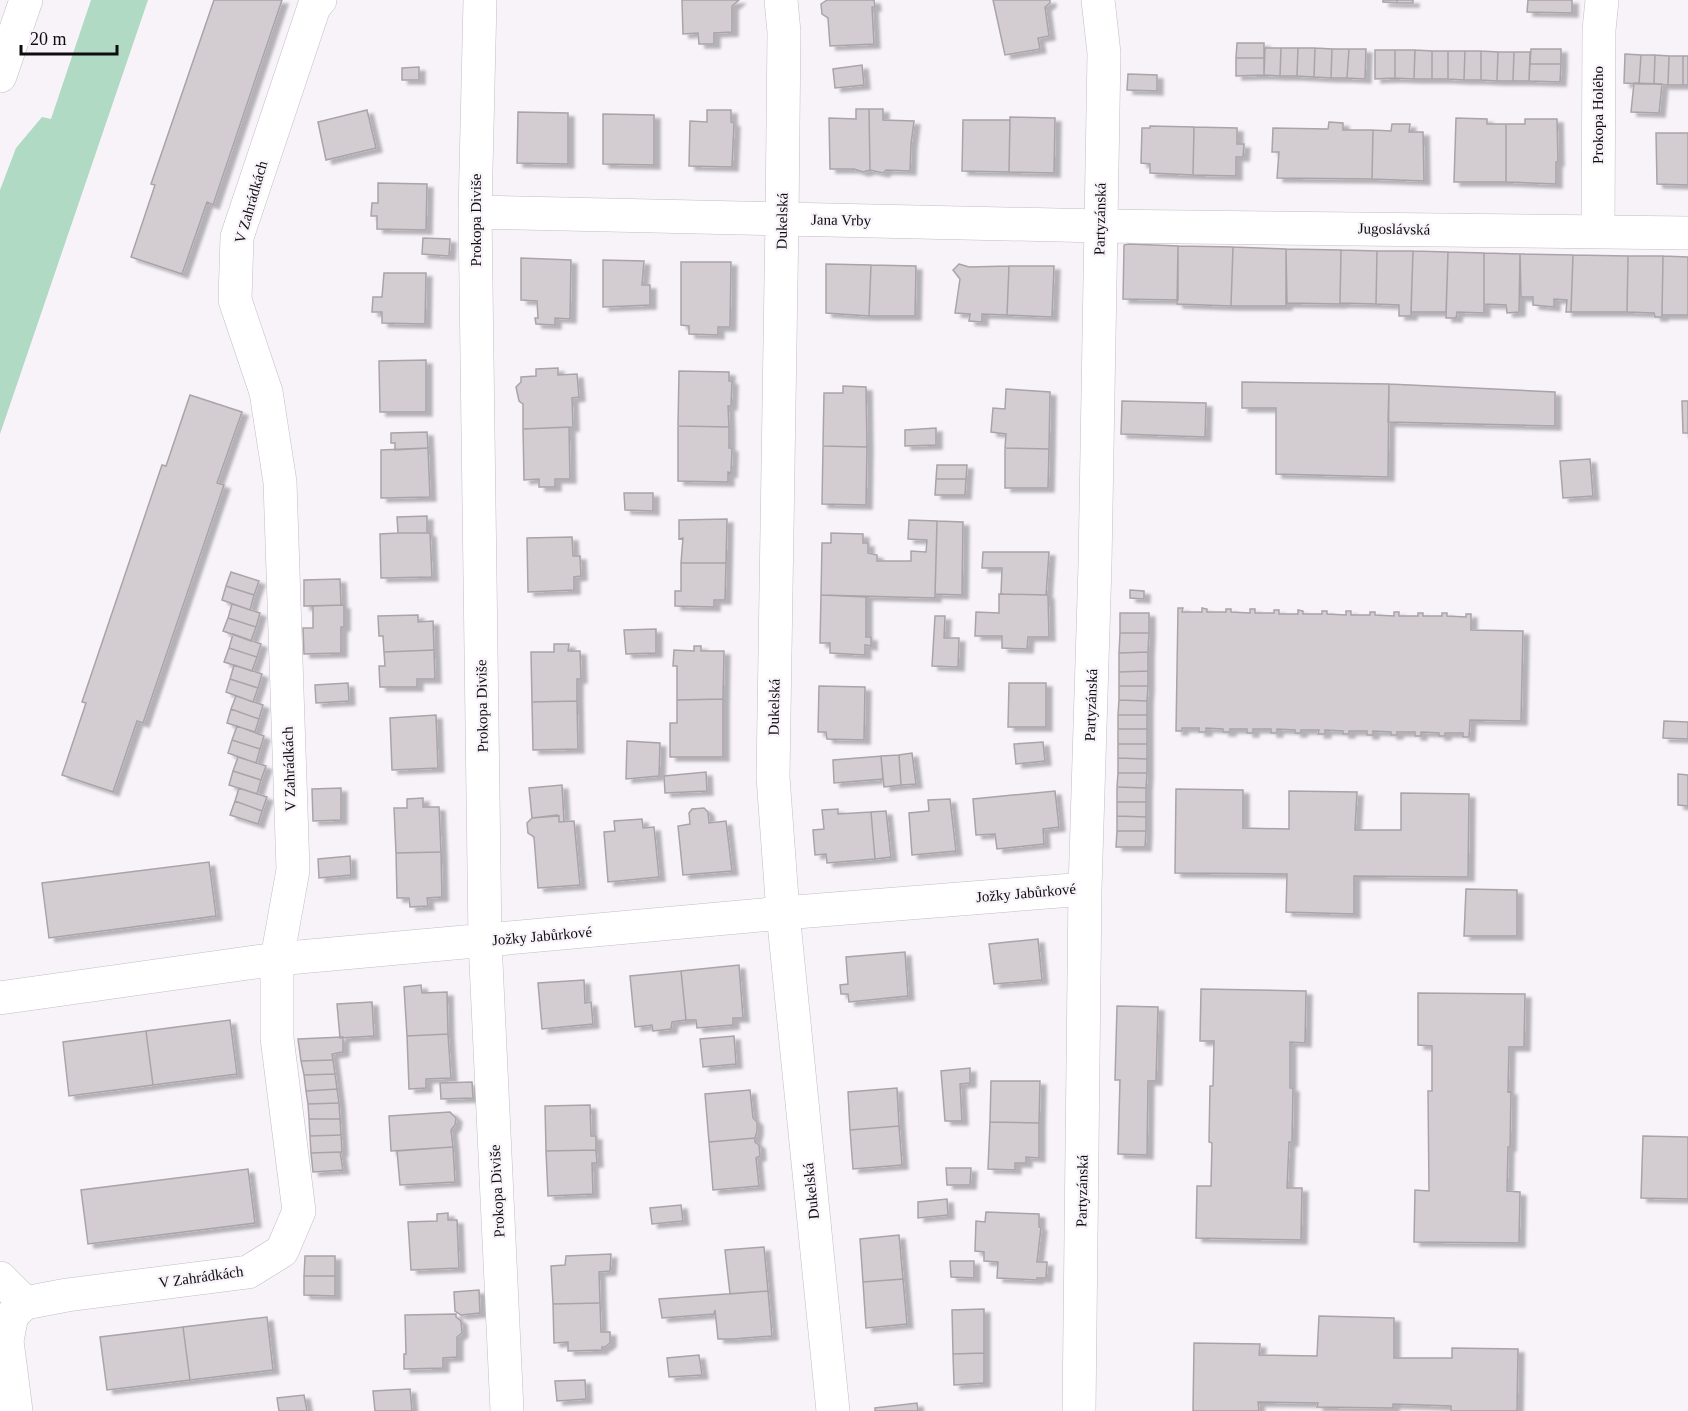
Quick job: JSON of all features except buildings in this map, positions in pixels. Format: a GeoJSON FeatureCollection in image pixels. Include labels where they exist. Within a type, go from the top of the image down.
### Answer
{"type":"FeatureCollection","features":[{"type":"Feature","properties":{"kind":"street"},"geometry":{"type":"LineString","coordinates":[[0,75],[26,0]]}},
{"type":"Feature","properties":{"kind":"street","name":"V Zahrádkách"},"geometry":{"type":"LineString","coordinates":[[25,1303],[67,1295],[248,1272],[282,1251],[299,1211],[277,1038],[277,959],[293,870],[280,482],[266,392],[235,300],[237,237],[314,7],[320,0]]}},
{"type":"Feature","properties":{"kind":"street","name":"Prokopa Diviše"},"geometry":{"type":"LineString","coordinates":[[480,0],[475,212],[485,941],[507,1411]]}},
{"type":"Feature","properties":{"kind":"street","name":"Dukelská"},"geometry":{"type":"LineString","coordinates":[[781,0],[784,32],[773,777],[783,913],[833,1411]]}},
{"type":"Feature","properties":{"kind":"street","name":"Partyzánská"},"geometry":{"type":"LineString","coordinates":[[1079,1411],[1085,889],[1095,564],[1104,53],[1098,0]]}},
{"type":"Feature","properties":{"kind":"street","name":"Prokopa Holého"},"geometry":{"type":"LineString","coordinates":[[1598,231],[1599,30],[1602,0]]}},
{"type":"Feature","properties":{"kind":"street","name":"Jana Vrby"},"geometry":{"type":"LineString","coordinates":[[475,212],[1100,226]]}},
{"type":"Feature","properties":{"kind":"street","name":"Jugoslávská"},"geometry":{"type":"LineString","coordinates":[[1100,226],[1688,233]]}},
{"type":"Feature","properties":{"kind":"street","name":"Jožky Jabůrkové"},"geometry":{"type":"LineString","coordinates":[[0,998],[277,959],[783,913],[1085,889]]}},
{"type":"Feature","properties":{"kind":"street"},"geometry":{"type":"LineString","coordinates":[[0,1278],[25,1303],[12,1315],[7,1341],[16,1411]]}},
{"type":"Feature","properties":{"kind":"green space"},"geometry":{"type":"Polygon","coordinates":[[[91,0],[148,0],[0,434],[0,190],[16,148],[42,117],[51,119],[91,0]]]}}]}
